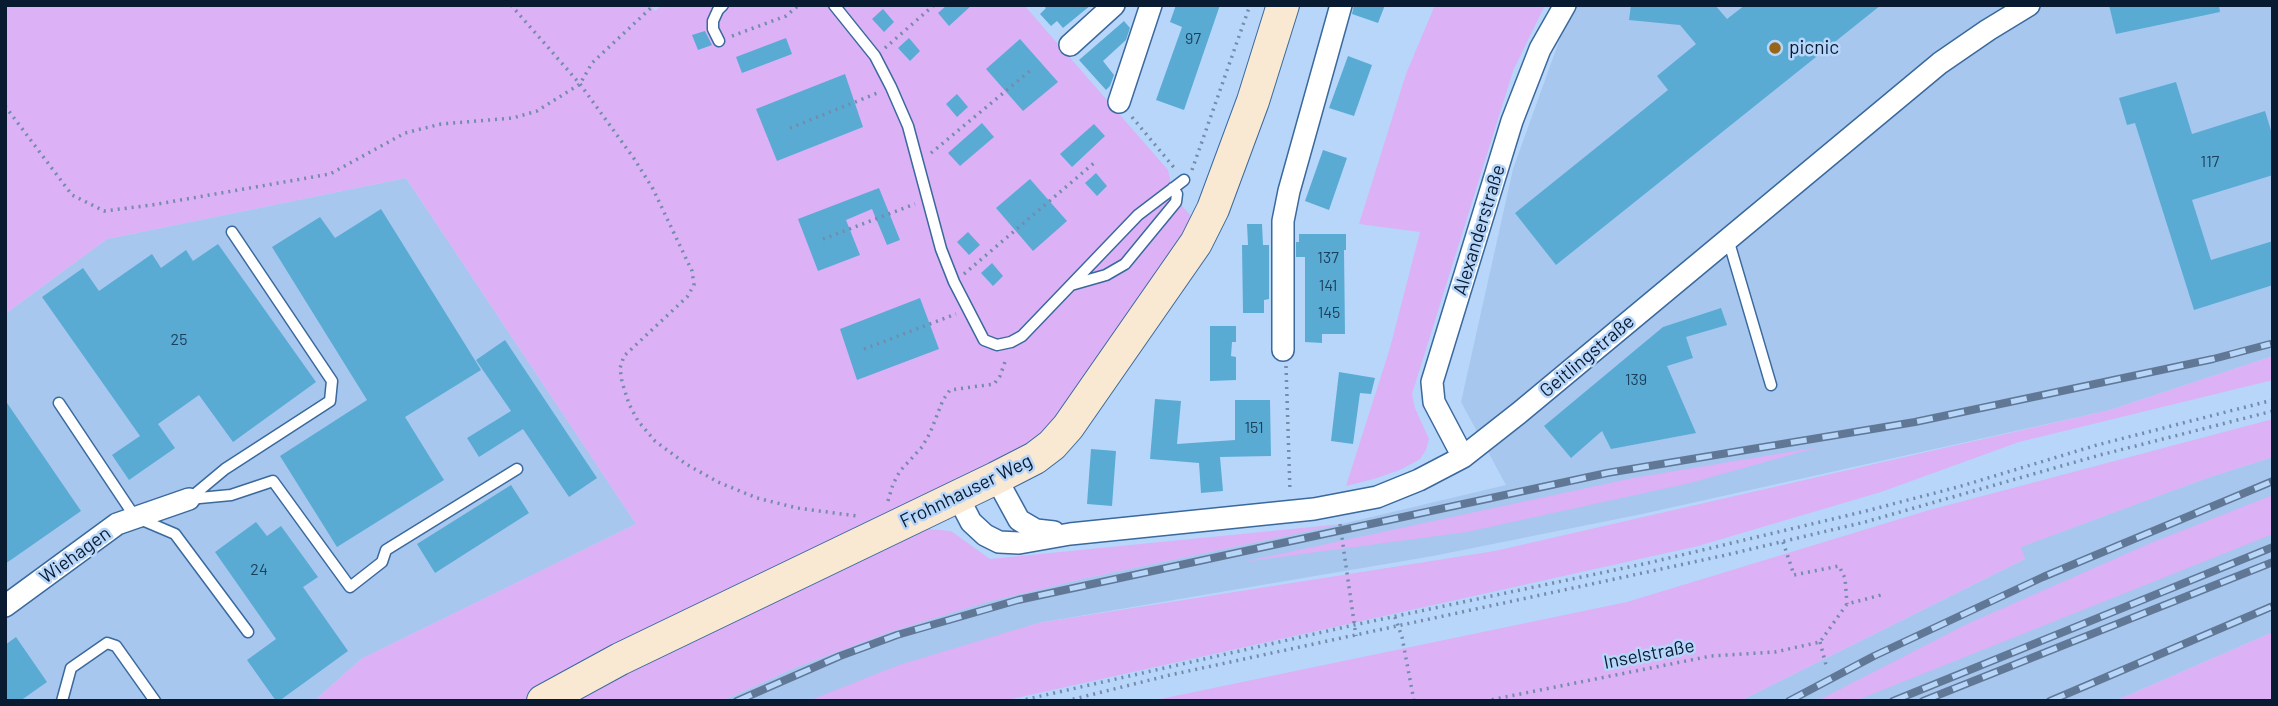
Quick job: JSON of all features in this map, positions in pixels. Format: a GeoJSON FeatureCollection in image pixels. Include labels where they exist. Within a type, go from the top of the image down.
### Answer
{"type":"FeatureCollection","features":[{"type":"Feature","properties":{"kind":"main road","name":"Frohnhauser Weg"},"geometry":{"type":"LineString","coordinates":[[543,701],[620,659],[996,478],[1035,458],[1052,445],[1068,427],[1196,243],[1213,209],[1249,113],[1283,5]]}},
{"type":"Feature","properties":{"kind":"street"},"geometry":{"type":"LineString","coordinates":[[1070,45],[1114,5]]}},
{"type":"Feature","properties":{"kind":"street"},"geometry":{"type":"LineString","coordinates":[[1119,102],[1151,5]]}},
{"type":"Feature","properties":{"kind":"street"},"geometry":{"type":"LineString","coordinates":[[1283,350],[1283,221],[1341,5]]}},
{"type":"Feature","properties":{"kind":"street","name":"Alexanderstraße"},"geometry":{"type":"LineString","coordinates":[[1463,457],[1434,402],[1432,382],[1512,121],[1540,49],[1564,5]]}},
{"type":"Feature","properties":{"kind":"street","name":"Geitlingstraße"},"geometry":{"type":"LineString","coordinates":[[957,496],[971,522],[985,535],[999,542],[1019,543],[1070,534],[1338,504],[1377,497],[1419,480],[1463,457],[1519,413],[1940,63],[2029,5]]}},
{"type":"Feature","properties":{"kind":"street","name":"Geitlingstraße"},"geometry":{"type":"LineString","coordinates":[[996,478],[1019,520],[1036,530],[1070,534]]}},
{"type":"Feature","properties":{"kind":"street","name":"Wiehagen"},"geometry":{"type":"LineString","coordinates":[[5,606],[117,524],[189,499]]}},
{"type":"Feature","properties":{"kind":"lane"},"geometry":{"type":"LineString","coordinates":[[719,41],[713,29],[713,21],[723,5]]}},
{"type":"Feature","properties":{"kind":"lane"},"geometry":{"type":"LineString","coordinates":[[834,5],[875,56],[891,87],[908,126],[941,248],[954,282],[984,340],[997,345],[1022,336],[1138,215],[1184,180]]}},
{"type":"Feature","properties":{"kind":"lane"},"geometry":{"type":"LineString","coordinates":[[1070,285],[1107,275],[1125,264],[1176,202],[1177,194],[1173,188]]}},
{"type":"Feature","properties":{"kind":"lane"},"geometry":{"type":"LineString","coordinates":[[189,499],[225,468],[330,401],[332,381],[232,232]]}},
{"type":"Feature","properties":{"kind":"lane"},"geometry":{"type":"LineString","coordinates":[[1728,239],[1771,385]]}},
{"type":"Feature","properties":{"kind":"lane"},"geometry":{"type":"LineString","coordinates":[[59,403],[135,517],[175,534],[248,632]]}},
{"type":"Feature","properties":{"kind":"lane"},"geometry":{"type":"LineString","coordinates":[[189,499],[231,495],[272,481],[350,587],[382,562],[386,550],[517,469]]}},
{"type":"Feature","properties":{"kind":"lane"},"geometry":{"type":"LineString","coordinates":[[62,701],[71,668],[107,643],[116,646],[155,701]]}},
{"type":"Feature","properties":{"kind":"path"},"geometry":{"type":"LineString","coordinates":[[511,5],[580,84],[635,160],[653,189],[692,271],[694,285],[687,297],[624,356],[620,368],[622,382],[638,421],[655,440],[686,464],[718,482],[757,498],[797,508],[859,516]]}},
{"type":"Feature","properties":{"kind":"path"},"geometry":{"type":"LineString","coordinates":[[5,106],[72,195],[104,211],[152,205],[330,174],[405,133],[441,124],[513,118],[537,111],[580,84],[592,63],[654,5]]}},
{"type":"Feature","properties":{"kind":"path"},"geometry":{"type":"LineString","coordinates":[[719,41],[786,16],[799,5]]}},
{"type":"Feature","properties":{"kind":"path"},"geometry":{"type":"LineString","coordinates":[[875,56],[934,5]]}},
{"type":"Feature","properties":{"kind":"path"},"geometry":{"type":"LineString","coordinates":[[1119,102],[1184,180],[1194,167],[1250,5]]}},
{"type":"Feature","properties":{"kind":"path"},"geometry":{"type":"LineString","coordinates":[[919,164],[1031,70]]}},
{"type":"Feature","properties":{"kind":"path"},"geometry":{"type":"LineString","coordinates":[[790,128],[891,87]]}},
{"type":"Feature","properties":{"kind":"path"},"geometry":{"type":"LineString","coordinates":[[954,282],[1094,163]]}},
{"type":"Feature","properties":{"kind":"path"},"geometry":{"type":"LineString","coordinates":[[823,239],[927,200]]}},
{"type":"Feature","properties":{"kind":"path"},"geometry":{"type":"LineString","coordinates":[[864,349],[968,309]]}},
{"type":"Feature","properties":{"kind":"path"},"geometry":{"type":"LineString","coordinates":[[887,506],[900,471],[922,447],[950,390],[994,384],[1000,376],[1011,342]]}},
{"type":"Feature","properties":{"kind":"path"},"geometry":{"type":"LineString","coordinates":[[1283,350],[1287,374],[1291,511]]}},
{"type":"Feature","properties":{"kind":"path"},"geometry":{"type":"LineString","coordinates":[[1019,701],[1354,625],[1648,563],[1849,515],[1958,487],[2097,445],[2273,400]]}},
{"type":"Feature","properties":{"kind":"path"},"geometry":{"type":"LineString","coordinates":[[1066,701],[1783,542],[1865,522],[2100,455],[2273,411]]}},
{"type":"Feature","properties":{"kind":"path"},"geometry":{"type":"LineString","coordinates":[[1338,504],[1356,636]]}},
{"type":"Feature","properties":{"kind":"path"},"geometry":{"type":"LineString","coordinates":[[1783,542],[1794,575],[1839,566],[1845,578],[1847,604]]}},
{"type":"Feature","properties":{"kind":"path"},"geometry":{"type":"LineString","coordinates":[[1826,665],[1820,642],[1847,604],[1881,595]]}},
{"type":"Feature","properties":{"kind":"path"},"geometry":{"type":"LineString","coordinates":[[1395,617],[1414,701]]}},
{"type":"Feature","properties":{"kind":"path","name":"Inselstraße"},"geometry":{"type":"LineString","coordinates":[[1485,701],[1711,656],[1775,652],[1820,642]]}},
{"type":"Feature","properties":{"kind":"shaded area"},"geometry":{"type":"Polygon","coordinates":[[[5,5],[650,5],[655,11],[662,5],[1024,5],[1168,170],[1174,197],[1193,218],[1061,414],[1022,454],[809,582],[928,529],[951,531],[990,559],[1342,524],[987,602],[890,632],[797,667],[722,701],[314,701],[361,659],[636,524],[406,178],[107,239],[5,314],[5,5]]]}},
{"type":"Feature","properties":{"kind":"shaded area"},"geometry":{"type":"Polygon","coordinates":[[[1435,5],[1545,5],[1513,71],[1412,394],[1415,408],[1429,439],[1426,450],[1420,459],[1402,469],[1346,486],[1390,348],[1420,232],[1359,224],[1406,74],[1435,5]]]}},
{"type":"Feature","properties":{"kind":"shaded area"},"geometry":{"type":"Polygon","coordinates":[[[1572,5],[2273,5],[2273,356],[2110,410],[1642,514],[1433,556],[1038,623],[815,701],[722,701],[797,667],[890,632],[987,602],[1506,485],[1461,402],[1513,169],[1572,5]]]}},
{"type":"Feature","properties":{"kind":"shaded area"},"geometry":{"type":"Polygon","coordinates":[[[406,178],[636,524],[361,659],[314,701],[5,701],[5,314],[107,239],[406,178]]]}},
{"type":"Feature","properties":{"kind":"shaded area"},"geometry":{"type":"Polygon","coordinates":[[[2273,356],[2273,380],[2019,442],[1881,492],[1698,546],[1003,701],[808,701],[899,665],[1038,623],[1495,551],[2110,410],[2273,356]]]}},
{"type":"Feature","properties":{"kind":"shaded area"},"geometry":{"type":"Polygon","coordinates":[[[2273,419],[2273,457],[2207,478],[2021,547],[2025,559],[1740,701],[1151,701],[1627,602],[1926,511],[2273,419]]]}},
{"type":"Feature","properties":{"kind":"shaded area"},"geometry":{"type":"Polygon","coordinates":[[[1819,447],[1690,483],[1467,532],[1243,562],[1633,478],[1819,447]]]}},
{"type":"Feature","properties":{"kind":"shaded area"},"geometry":{"type":"Polygon","coordinates":[[[2273,457],[2273,632],[2115,701],[1740,701],[2025,559],[2020,547],[2207,478],[2273,457]]]}},
{"type":"Feature","properties":{"kind":"shaded area"},"geometry":{"type":"Polygon","coordinates":[[[2273,495],[2273,534],[1855,701],[1817,701],[1967,624],[2153,542],[2273,495]]]}},
{"type":"Feature","properties":{"kind":"shaded area"},"geometry":{"type":"Polygon","coordinates":[[[2273,632],[2273,701],[2115,701],[2273,632]]]}},
{"type":"Feature","properties":{"kind":"building"},"geometry":{"type":"Polygon","coordinates":[[[947,5],[972,5],[949,26],[938,13],[947,5]]]}},
{"type":"Feature","properties":{"kind":"building"},"geometry":{"type":"Polygon","coordinates":[[[1043,5],[1091,5],[1063,28],[1057,21],[1051,26],[1040,14],[1046,8],[1043,5]]]}},
{"type":"Feature","properties":{"kind":"building"},"geometry":{"type":"Polygon","coordinates":[[[1176,5],[1220,5],[1184,110],[1156,100],[1182,27],[1170,22],[1176,5]]]}},
{"type":"Feature","properties":{"kind":"building"},"geometry":{"type":"Polygon","coordinates":[[[1354,5],[1385,5],[1378,23],[1352,14],[1354,5]]]}},
{"type":"Feature","properties":{"kind":"building"},"geometry":{"type":"Polygon","coordinates":[[[1631,5],[1715,5],[1727,19],[1745,5],[1881,5],[1556,265],[1515,213],[1668,90],[1657,76],[1696,44],[1680,25],[1629,20],[1631,5]]]}},
{"type":"Feature","properties":{"kind":"building"},"geometry":{"type":"Polygon","coordinates":[[[2109,5],[2219,5],[2220,12],[2116,34],[2109,5]]]}},
{"type":"Feature","properties":{"kind":"building"},"geometry":{"type":"Polygon","coordinates":[[[883,9],[894,22],[884,32],[872,19],[883,9]]]}},
{"type":"Feature","properties":{"kind":"building"},"geometry":{"type":"Polygon","coordinates":[[[1124,21],[1130,28],[1126,40],[1103,61],[1114,75],[1106,90],[1079,60],[1124,21]]]}},
{"type":"Feature","properties":{"kind":"building"},"geometry":{"type":"Polygon","coordinates":[[[705,31],[712,45],[698,50],[692,35],[705,31]]]}},
{"type":"Feature","properties":{"kind":"building"},"geometry":{"type":"Polygon","coordinates":[[[786,38],[792,54],[742,73],[736,57],[786,38]]]}},
{"type":"Feature","properties":{"kind":"building"},"geometry":{"type":"Polygon","coordinates":[[[909,38],[920,51],[910,61],[898,48],[909,38]]]}},
{"type":"Feature","properties":{"kind":"building"},"geometry":{"type":"Polygon","coordinates":[[[1020,39],[1058,82],[1023,111],[986,69],[1020,39]]]}},
{"type":"Feature","properties":{"kind":"building"},"geometry":{"type":"Polygon","coordinates":[[[1348,56],[1372,65],[1354,116],[1329,108],[1348,56]]]}},
{"type":"Feature","properties":{"kind":"building"},"geometry":{"type":"Polygon","coordinates":[[[845,74],[863,127],[777,161],[756,109],[845,74]]]}},
{"type":"Feature","properties":{"kind":"building"},"geometry":{"type":"Polygon","coordinates":[[[2176,82],[2192,134],[2265,111],[2273,137],[2273,175],[2192,200],[2211,260],[2273,241],[2273,285],[2194,310],[2135,123],[2127,125],[2119,98],[2176,82]]]}},
{"type":"Feature","properties":{"kind":"building"},"geometry":{"type":"Polygon","coordinates":[[[957,94],[968,107],[957,117],[946,104],[957,94]]]}},
{"type":"Feature","properties":{"kind":"building"},"geometry":{"type":"Polygon","coordinates":[[[982,123],[994,137],[960,166],[948,153],[982,123]]]}},
{"type":"Feature","properties":{"kind":"building"},"geometry":{"type":"Polygon","coordinates":[[[1094,124],[1105,136],[1072,167],[1060,154],[1094,124]]]}},
{"type":"Feature","properties":{"kind":"building"},"geometry":{"type":"Polygon","coordinates":[[[1323,150],[1347,158],[1329,210],[1305,201],[1323,150]]]}},
{"type":"Feature","properties":{"kind":"building"},"geometry":{"type":"Polygon","coordinates":[[[1096,173],[1107,186],[1097,196],[1085,183],[1096,173]]]}},
{"type":"Feature","properties":{"kind":"building"},"geometry":{"type":"Polygon","coordinates":[[[1030,179],[1067,221],[1033,251],[996,208],[1030,179]]]}},
{"type":"Feature","properties":{"kind":"building"},"geometry":{"type":"Polygon","coordinates":[[[879,188],[900,240],[887,245],[872,209],[846,220],[860,255],[818,271],[798,219],[879,188]]]}},
{"type":"Feature","properties":{"kind":"building"},"geometry":{"type":"Polygon","coordinates":[[[381,209],[481,370],[405,417],[444,480],[337,547],[280,456],[367,400],[272,247],[320,217],[335,238],[381,209]]]}},
{"type":"Feature","properties":{"kind":"building"},"geometry":{"type":"Polygon","coordinates":[[[1247,224],[1262,224],[1263,245],[1269,245],[1269,299],[1264,300],[1264,313],[1243,313],[1242,245],[1248,245],[1247,224]]]}},
{"type":"Feature","properties":{"kind":"building"},"geometry":{"type":"Polygon","coordinates":[[[968,232],[980,245],[969,255],[957,242],[968,232]]]}},
{"type":"Feature","properties":{"kind":"building"},"geometry":{"type":"Polygon","coordinates":[[[1299,234],[1346,234],[1345,334],[1322,334],[1322,343],[1305,342],[1305,257],[1296,257],[1299,234]]]}},
{"type":"Feature","properties":{"kind":"building"},"geometry":{"type":"Polygon","coordinates":[[[218,244],[316,382],[233,442],[199,395],[158,424],[175,448],[129,480],[112,455],[140,436],[42,297],[83,268],[99,291],[152,254],[161,268],[186,250],[193,261],[218,244]]]}},
{"type":"Feature","properties":{"kind":"building"},"geometry":{"type":"Polygon","coordinates":[[[992,263],[1003,276],[993,286],[981,273],[992,263]]]}},
{"type":"Feature","properties":{"kind":"building"},"geometry":{"type":"Polygon","coordinates":[[[920,298],[939,349],[857,380],[840,329],[920,298]]]}},
{"type":"Feature","properties":{"kind":"building"},"geometry":{"type":"Polygon","coordinates":[[[1721,308],[1727,325],[1686,337],[1693,358],[1667,366],[1696,433],[1611,449],[1602,431],[1571,458],[1544,426],[1663,327],[1721,308]]]}},
{"type":"Feature","properties":{"kind":"building"},"geometry":{"type":"Polygon","coordinates":[[[1210,326],[1236,326],[1236,342],[1232,342],[1231,356],[1236,357],[1236,380],[1210,381],[1210,326]]]}},
{"type":"Feature","properties":{"kind":"building"},"geometry":{"type":"Polygon","coordinates":[[[505,340],[597,478],[569,497],[523,429],[479,457],[467,438],[511,411],[476,360],[505,340]]]}},
{"type":"Feature","properties":{"kind":"building"},"geometry":{"type":"Polygon","coordinates":[[[1339,372],[1375,378],[1371,394],[1360,393],[1353,444],[1331,441],[1339,372]]]}},
{"type":"Feature","properties":{"kind":"building"},"geometry":{"type":"Polygon","coordinates":[[[1155,399],[1181,401],[1177,444],[1235,440],[1235,400],[1270,400],[1271,456],[1220,457],[1223,491],[1201,493],[1199,463],[1150,459],[1155,399]]]}},
{"type":"Feature","properties":{"kind":"building"},"geometry":{"type":"Polygon","coordinates":[[[5,400],[81,511],[5,564],[5,400]]]}},
{"type":"Feature","properties":{"kind":"building"},"geometry":{"type":"Polygon","coordinates":[[[1091,449],[1116,451],[1112,506],[1087,504],[1091,449]]]}},
{"type":"Feature","properties":{"kind":"building"},"geometry":{"type":"Polygon","coordinates":[[[511,485],[529,513],[435,573],[417,544],[511,485]]]}},
{"type":"Feature","properties":{"kind":"building"},"geometry":{"type":"Polygon","coordinates":[[[256,522],[267,536],[281,526],[318,577],[303,587],[348,651],[279,701],[276,701],[247,660],[276,639],[215,552],[256,522]]]}},
{"type":"Feature","properties":{"kind":"building"},"geometry":{"type":"Polygon","coordinates":[[[16,637],[47,682],[20,701],[5,701],[5,645],[16,637]]]}},
{"type":"Feature","properties":{"kind":"railway"},"geometry":{"type":"LineString","coordinates":[[737,701],[840,656],[897,635],[1018,600],[1607,473],[1915,422],[2213,359],[2270,344]]}},
{"type":"Feature","properties":{"kind":"railway"},"geometry":{"type":"LineString","coordinates":[[1789,701],[1874,656],[2043,577],[2273,481]]}},
{"type":"Feature","properties":{"kind":"railway"},"geometry":{"type":"LineString","coordinates":[[1893,701],[2273,547]]}},
{"type":"Feature","properties":{"kind":"railway"},"geometry":{"type":"LineString","coordinates":[[1923,701],[2273,562]]}},
{"type":"Feature","properties":{"kind":"railway"},"geometry":{"type":"LineString","coordinates":[[2050,701],[2273,606]]}},
{"type":"Feature","properties":{"kind":"place","name":"picnic"},"geometry":{"type":"Point","coordinates":[1775,48]}}]}
